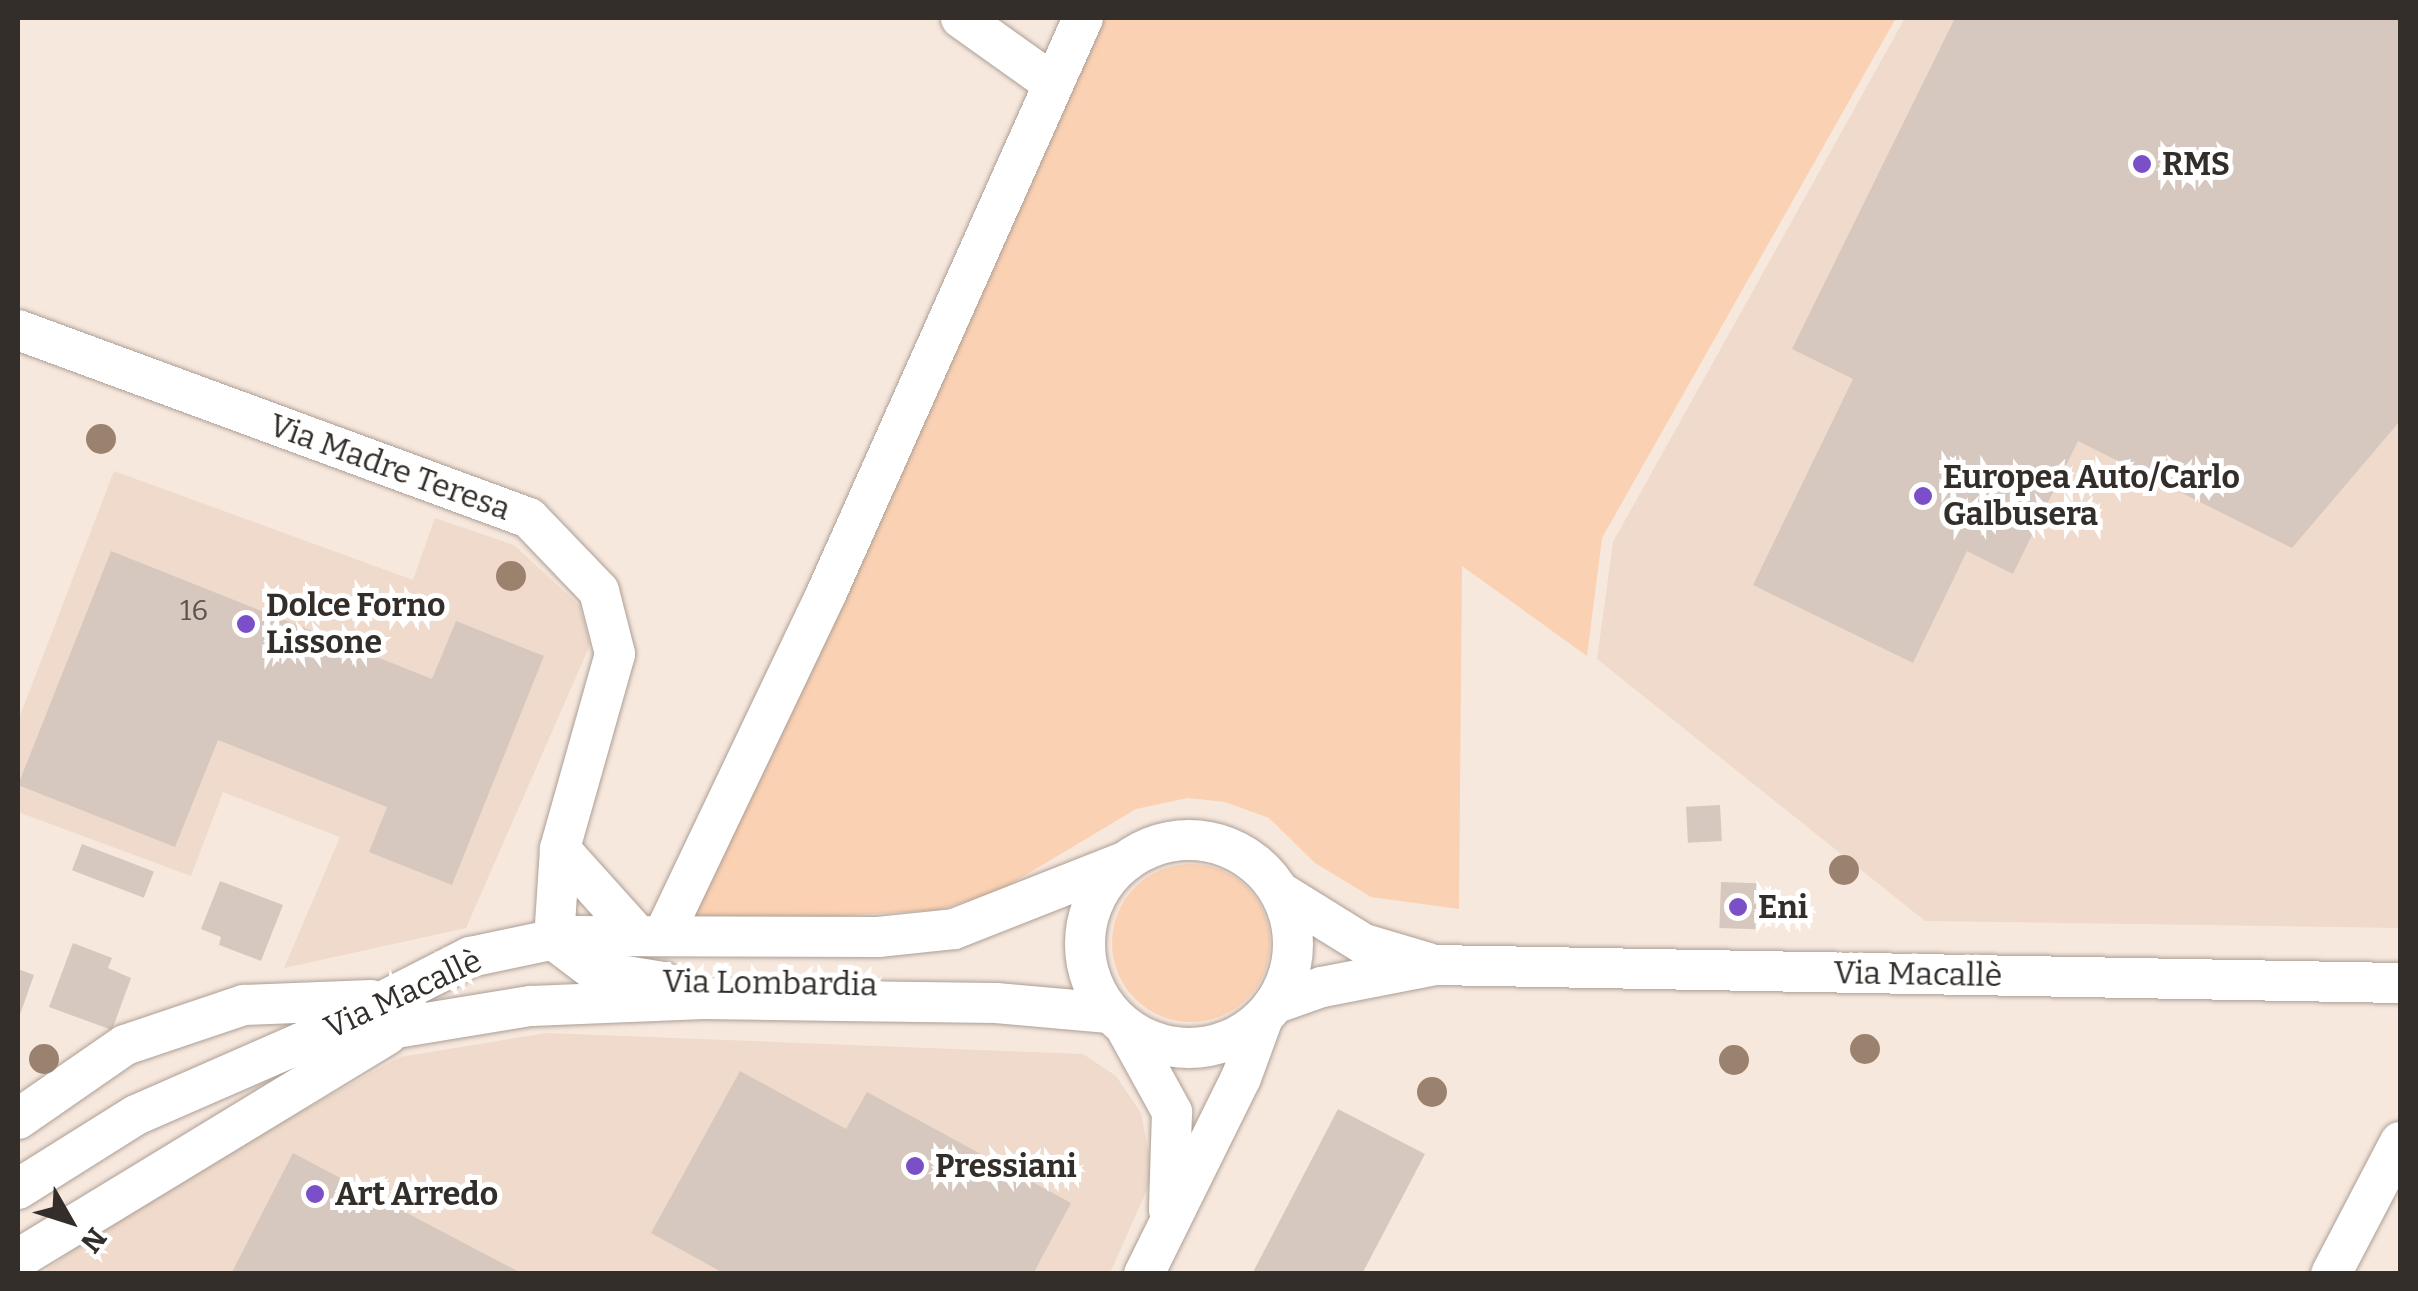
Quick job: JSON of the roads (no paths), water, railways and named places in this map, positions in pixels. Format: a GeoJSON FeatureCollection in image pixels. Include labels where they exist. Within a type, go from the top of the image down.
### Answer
{"type":"FeatureCollection","features":[{"type":"Feature","properties":{"kind":"street"},"geometry":{"type":"LineString","coordinates":[[961,18],[1052,83]]}},
{"type":"Feature","properties":{"kind":"street"},"geometry":{"type":"LineString","coordinates":[[560,849],[651,936],[827,592],[1083,18]]}},
{"type":"Feature","properties":{"kind":"street","name":"Via Madre Teresa"},"geometry":{"type":"LineString","coordinates":[[18,330],[529,518],[599,591],[615,654],[560,849],[554,940]]}},
{"type":"Feature","properties":{"kind":"street"},"geometry":{"type":"LineString","coordinates":[[1144,1274],[1169,1224],[1241,1078],[1292,955],[1280,892],[1254,862],[1208,842],[1156,844],[1124,862],[1099,890],[1084,950],[1118,1021],[1172,1112],[1169,1224]]}},
{"type":"Feature","properties":{"kind":"street","name":"Via Macallè"},"geometry":{"type":"LineString","coordinates":[[392,1014],[470,957],[554,940],[651,936],[878,937],[954,928],[1124,862]]}},
{"type":"Feature","properties":{"kind":"street","name":"Via Macallè"},"geometry":{"type":"LineString","coordinates":[[1280,892],[1364,944],[1436,965]]}},
{"type":"Feature","properties":{"kind":"street","name":"Via Lombardia"},"geometry":{"type":"LineString","coordinates":[[554,940],[595,971],[649,982],[870,980],[996,1003]]}},
{"type":"Feature","properties":{"kind":"street","name":"Via Macallè"},"geometry":{"type":"LineString","coordinates":[[1268,1011],[1322,986],[1436,965],[2400,983]]}},
{"type":"Feature","properties":{"kind":"street","name":"Via Macallè"},"geometry":{"type":"LineString","coordinates":[[18,1189],[136,1115],[301,1043],[392,1014],[704,999],[996,1003],[1118,1021]]}},
{"type":"Feature","properties":{"kind":"street"},"geometry":{"type":"LineString","coordinates":[[18,1118],[125,1045],[244,1005],[392,1014]]}},
{"type":"Feature","properties":{"kind":"street"},"geometry":{"type":"LineString","coordinates":[[1118,1021],[1183,1049],[1235,1038],[1268,1011]]}},
{"type":"Feature","properties":{"kind":"street"},"geometry":{"type":"LineString","coordinates":[[18,1259],[392,1014]]}},
{"type":"Feature","properties":{"kind":"street"},"geometry":{"type":"LineString","coordinates":[[2331,1274],[2400,1142]]}},
{"type":"Feature","properties":{"kind":"place","name":"RMS"},"geometry":{"type":"Point","coordinates":[2142,164]}},
{"type":"Feature","properties":{"kind":"place","name":"Europea Auto/Carlo Galbusera"},"geometry":{"type":"Point","coordinates":[1923,496]}},
{"type":"Feature","properties":{"kind":"place","name":"Dolce Forno Lissone"},"geometry":{"type":"Point","coordinates":[246,624]}},
{"type":"Feature","properties":{"kind":"place","name":"Eni"},"geometry":{"type":"Point","coordinates":[1738,907]}},
{"type":"Feature","properties":{"kind":"place","name":"Pressiani"},"geometry":{"type":"Point","coordinates":[915,1166]}},
{"type":"Feature","properties":{"kind":"place","name":"Art Arredo"},"geometry":{"type":"Point","coordinates":[315,1194]}}]}
